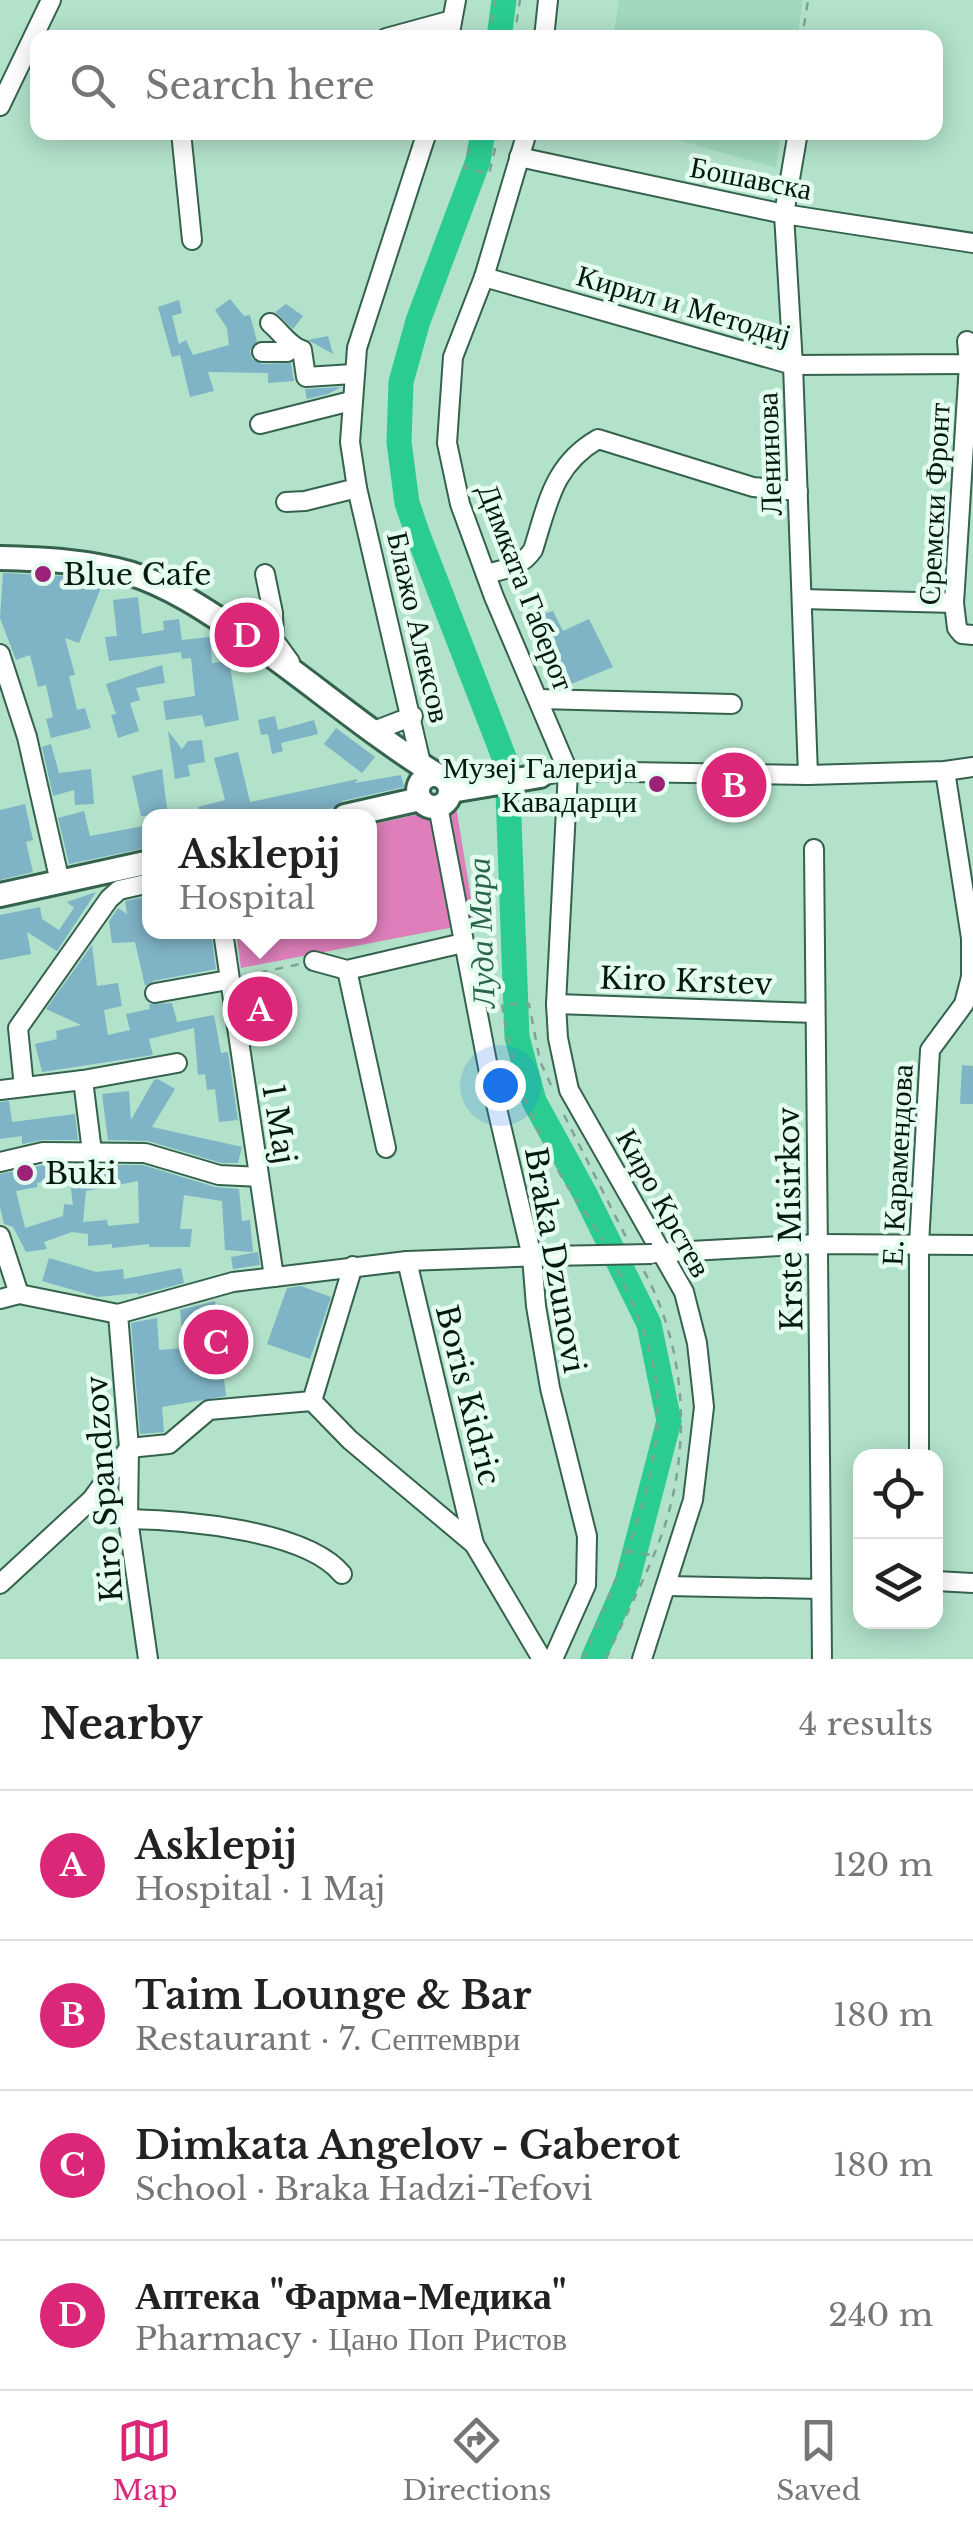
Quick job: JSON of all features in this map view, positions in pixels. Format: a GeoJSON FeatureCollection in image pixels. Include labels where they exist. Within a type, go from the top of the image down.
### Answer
{"type":"FeatureCollection","features":[{"type":"Feature","properties":{"kind":"street"},"geometry":{"type":"LineString","coordinates":[[41,30],[51,0]]}},
{"type":"Feature","properties":{"kind":"street"},"geometry":{"type":"LineString","coordinates":[[450,29],[456,0]]}},
{"type":"Feature","properties":{"kind":"street"},"geometry":{"type":"LineString","coordinates":[[545,30],[548,0]]}},
{"type":"Feature","properties":{"kind":"street"},"geometry":{"type":"LineString","coordinates":[[0,106],[30,61]]}},
{"type":"Feature","properties":{"kind":"street"},"geometry":{"type":"LineString","coordinates":[[182,140],[192,240]]}},
{"type":"Feature","properties":{"kind":"street","name":"Блажо Алексов"},"geometry":{"type":"LineString","coordinates":[[425,140],[356,348],[350,442],[357,488],[432,786]]}},
{"type":"Feature","properties":{"kind":"street","name":"Димката Габерот"},"geometry":{"type":"LineString","coordinates":[[524,140],[484,278],[453,357],[447,443],[460,504],[568,772]]}},
{"type":"Feature","properties":{"kind":"street","name":"Ленинова"},"geometry":{"type":"LineString","coordinates":[[797,140],[784,214],[808,774]]}},
{"type":"Feature","properties":{"kind":"street","name":"Бошавска"},"geometry":{"type":"LineString","coordinates":[[519,157],[784,214],[973,243]]}},
{"type":"Feature","properties":{"kind":"street","name":"Кирил и Методиј"},"geometry":{"type":"LineString","coordinates":[[484,278],[793,365],[969,364]]}},
{"type":"Feature","properties":{"kind":"street"},"geometry":{"type":"LineString","coordinates":[[270,323],[294,348],[302,350],[306,378],[353,374]]}},
{"type":"Feature","properties":{"kind":"street"},"geometry":{"type":"LineString","coordinates":[[967,341],[969,364]]}},
{"type":"Feature","properties":{"kind":"street"},"geometry":{"type":"LineString","coordinates":[[262,352],[287,352],[294,348]]}},
{"type":"Feature","properties":{"kind":"street","name":"Сремски Фронт"},"geometry":{"type":"LineString","coordinates":[[969,364],[954,603],[957,628],[962,634],[973,635]]}},
{"type":"Feature","properties":{"kind":"street"},"geometry":{"type":"LineString","coordinates":[[260,424],[351,401]]}},
{"type":"Feature","properties":{"kind":"street"},"geometry":{"type":"LineString","coordinates":[[486,574],[526,560],[560,474],[576,451],[598,439],[753,487],[798,491]]}},
{"type":"Feature","properties":{"kind":"street"},"geometry":{"type":"LineString","coordinates":[[286,502],[357,488]]}},
{"type":"Feature","properties":{"kind":"street"},"geometry":{"type":"LineString","coordinates":[[0,558],[68,559],[133,574],[194,602],[299,673],[374,731],[432,786]]}},
{"type":"Feature","properties":{"kind":"street"},"geometry":{"type":"LineString","coordinates":[[265,574],[274,640],[299,673]]}},
{"type":"Feature","properties":{"kind":"street"},"geometry":{"type":"LineString","coordinates":[[802,599],[954,603]]}},
{"type":"Feature","properties":{"kind":"street"},"geometry":{"type":"LineString","coordinates":[[0,654],[27,737],[60,882]]}},
{"type":"Feature","properties":{"kind":"street"},"geometry":{"type":"LineString","coordinates":[[540,698],[732,704]]}},
{"type":"Feature","properties":{"kind":"street"},"geometry":{"type":"LineString","coordinates":[[374,731],[413,716]]}},
{"type":"Feature","properties":{"kind":"street"},"geometry":{"type":"LineString","coordinates":[[366,809],[432,786],[482,787],[568,772],[808,774],[945,772],[973,767]]}},
{"type":"Feature","properties":{"kind":"street","name":"Киро Крстев"},"geometry":{"type":"LineString","coordinates":[[568,772],[556,1004],[558,1038],[569,1090],[652,1257],[684,1292],[697,1343],[704,1407],[693,1500],[642,1659]]}},
{"type":"Feature","properties":{"kind":"street","name":"Е. Карамендова"},"geometry":{"type":"LineString","coordinates":[[919,1449],[919,1244],[930,1050],[964,1004],[971,978],[970,938],[945,772]]}},
{"type":"Feature","properties":{"kind":"street","name":"Braka Dzunovi"},"geometry":{"type":"LineString","coordinates":[[432,786],[463,943],[540,1257],[536,1306],[550,1388],[587,1536],[586,1585],[552,1659]]}},
{"type":"Feature","properties":{"kind":"street","name":"Krste Misirkov"},"geometry":{"type":"LineString","coordinates":[[814,850],[822,1659]]}},
{"type":"Feature","properties":{"kind":"street"},"geometry":{"type":"LineString","coordinates":[[0,895],[142,864]]}},
{"type":"Feature","properties":{"kind":"street"},"geometry":{"type":"LineString","coordinates":[[24,1087],[18,1028],[109,899],[119,890],[142,885]]}},
{"type":"Feature","properties":{"kind":"street","name":"1 Maj"},"geometry":{"type":"LineString","coordinates":[[224,939],[274,1277]]}},
{"type":"Feature","properties":{"kind":"street"},"geometry":{"type":"LineString","coordinates":[[314,961],[347,970],[463,943]]}},
{"type":"Feature","properties":{"kind":"street"},"geometry":{"type":"LineString","coordinates":[[347,970],[386,1148]]}},
{"type":"Feature","properties":{"kind":"street"},"geometry":{"type":"LineString","coordinates":[[156,993],[228,980]]}},
{"type":"Feature","properties":{"kind":"street","name":"Kiro Krstev"},"geometry":{"type":"LineString","coordinates":[[556,1004],[815,1013]]}},
{"type":"Feature","properties":{"kind":"street"},"geometry":{"type":"LineString","coordinates":[[0,1090],[83,1080],[177,1062]]}},
{"type":"Feature","properties":{"kind":"street"},"geometry":{"type":"LineString","coordinates":[[83,1080],[92,1152]]}},
{"type":"Feature","properties":{"kind":"street"},"geometry":{"type":"LineString","coordinates":[[0,1162],[43,1152],[145,1153],[219,1175],[259,1177]]}},
{"type":"Feature","properties":{"kind":"street"},"geometry":{"type":"LineString","coordinates":[[0,1236],[9,1296],[118,1314],[233,1282],[407,1260],[652,1257],[818,1244],[973,1245]]}},
{"type":"Feature","properties":{"kind":"street","name":"Boris Kidric"},"geometry":{"type":"LineString","coordinates":[[407,1260],[474,1544]]}},
{"type":"Feature","properties":{"kind":"street"},"geometry":{"type":"LineString","coordinates":[[312,1401],[353,1266]]}},
{"type":"Feature","properties":{"kind":"street","name":"Kiro Spandzov"},"geometry":{"type":"LineString","coordinates":[[118,1314],[129,1448],[128,1520],[148,1659]]}},
{"type":"Feature","properties":{"kind":"street"},"geometry":{"type":"LineString","coordinates":[[0,1584],[92,1500],[129,1448],[169,1444],[209,1410],[312,1401],[364,1453],[474,1544],[542,1659]]}},
{"type":"Feature","properties":{"kind":"street"},"geometry":{"type":"LineString","coordinates":[[128,1520],[184,1520],[229,1527],[324,1556],[342,1574]]}},
{"type":"Feature","properties":{"kind":"street"},"geometry":{"type":"LineString","coordinates":[[943,1580],[973,1582]]}},
{"type":"Feature","properties":{"kind":"street"},"geometry":{"type":"LineString","coordinates":[[667,1586],[821,1589]]}},
{"type":"Feature","properties":{"kind":"path"},"geometry":{"type":"LineString","coordinates":[[489,30],[495,0]]}},
{"type":"Feature","properties":{"kind":"path"},"geometry":{"type":"LineString","coordinates":[[515,30],[520,0]]}},
{"type":"Feature","properties":{"kind":"path"},"geometry":{"type":"LineString","coordinates":[[804,26],[808,0]]}},
{"type":"Feature","properties":{"kind":"path"},"geometry":{"type":"LineString","coordinates":[[471,140],[466,168],[490,174],[497,140]]}},
{"type":"Feature","properties":{"kind":"path"},"geometry":{"type":"LineString","coordinates":[[228,980],[314,961]]}},
{"type":"Feature","properties":{"kind":"path"},"geometry":{"type":"LineString","coordinates":[[553,1090],[540,1061],[529,1004],[502,1004],[506,1037],[522,1094],[562,1177],[603,1242]]}},
{"type":"Feature","properties":{"kind":"path"},"geometry":{"type":"LineString","coordinates":[[559,1105],[632,1249]]}},
{"type":"Feature","properties":{"kind":"path"},"geometry":{"type":"LineString","coordinates":[[606,1659],[653,1556],[678,1472],[682,1412],[673,1346],[652,1257]]}},
{"type":"Feature","properties":{"kind":"path"},"geometry":{"type":"LineString","coordinates":[[584,1659],[644,1500],[656,1445],[657,1399],[650,1352],[617,1269]]}},
{"type":"Feature","properties":{"kind":"path"},"geometry":{"type":"LineString","coordinates":[[626,1550],[653,1556]]}},
{"type":"Feature","properties":{"kind":"shaded area"},"geometry":{"type":"Polygon","coordinates":[[[619,0],[803,0],[798,30],[614,30],[619,0]]]}},
{"type":"Feature","properties":{"kind":"shaded area"},"geometry":{"type":"Polygon","coordinates":[[[677,140],[780,140],[776,168],[677,140]]]}},
{"type":"Feature","properties":{"kind":"shaded area"},"geometry":{"type":"Polygon","coordinates":[[[456,806],[475,923],[241,968],[237,939],[377,939],[377,823],[456,806]]]}},
{"type":"Feature","properties":{"kind":"building"},"geometry":{"type":"Polygon","coordinates":[[[230,299],[244,316],[250,315],[257,341],[250,351],[252,359],[262,364],[291,363],[294,381],[268,383],[268,373],[208,372],[214,391],[190,397],[180,355],[172,357],[158,307],[179,300],[182,313],[172,316],[179,344],[186,340],[193,355],[229,345],[227,328],[215,310],[230,299]]]}},
{"type":"Feature","properties":{"kind":"building"},"geometry":{"type":"Polygon","coordinates":[[[286,304],[303,316],[293,329],[275,312],[286,304]]]}},
{"type":"Feature","properties":{"kind":"building"},"geometry":{"type":"Polygon","coordinates":[[[328,336],[333,354],[308,340],[328,336]]]}},
{"type":"Feature","properties":{"kind":"building"},"geometry":{"type":"Polygon","coordinates":[[[341,387],[307,399],[305,389],[341,387]]]}},
{"type":"Feature","properties":{"kind":"building"},"geometry":{"type":"Polygon","coordinates":[[[3,573],[64,576],[102,585],[79,643],[65,638],[75,675],[69,676],[77,710],[85,708],[91,728],[51,738],[46,719],[53,717],[46,685],[38,687],[30,655],[16,660],[0,618],[3,573]]]}},
{"type":"Feature","properties":{"kind":"building"},"geometry":{"type":"Polygon","coordinates":[[[138,597],[142,634],[164,630],[163,621],[179,619],[182,640],[210,637],[212,663],[229,661],[239,720],[205,727],[202,715],[166,720],[163,701],[195,696],[191,658],[182,659],[181,652],[109,661],[105,637],[117,636],[113,600],[138,597]]]}},
{"type":"Feature","properties":{"kind":"building"},"geometry":{"type":"Polygon","coordinates":[[[553,611],[563,631],[589,619],[613,667],[556,687],[525,620],[553,611]]]}},
{"type":"Feature","properties":{"kind":"building"},"geometry":{"type":"Polygon","coordinates":[[[162,665],[165,683],[136,688],[140,700],[130,703],[139,731],[118,738],[111,715],[116,714],[106,684],[162,665]]]}},
{"type":"Feature","properties":{"kind":"building"},"geometry":{"type":"Polygon","coordinates":[[[275,716],[278,730],[314,720],[318,734],[281,743],[283,751],[272,754],[268,734],[261,735],[258,720],[275,716]]]}},
{"type":"Feature","properties":{"kind":"building"},"geometry":{"type":"Polygon","coordinates":[[[336,728],[375,757],[362,773],[324,744],[336,728]]]}},
{"type":"Feature","properties":{"kind":"building"},"geometry":{"type":"Polygon","coordinates":[[[168,731],[182,749],[188,741],[202,740],[205,762],[188,765],[190,776],[175,779],[168,731]]]}},
{"type":"Feature","properties":{"kind":"building"},"geometry":{"type":"Polygon","coordinates":[[[51,744],[59,773],[91,769],[94,804],[75,805],[74,790],[53,796],[42,747],[51,744]]]}},
{"type":"Feature","properties":{"kind":"building"},"geometry":{"type":"Polygon","coordinates":[[[238,752],[250,802],[358,779],[355,783],[401,775],[404,787],[342,801],[328,809],[199,809],[225,800],[214,758],[238,752]]]}},
{"type":"Feature","properties":{"kind":"building"},"geometry":{"type":"Polygon","coordinates":[[[162,769],[167,809],[142,809],[141,816],[132,776],[162,769]]]}},
{"type":"Feature","properties":{"kind":"building"},"geometry":{"type":"Polygon","coordinates":[[[25,804],[33,840],[26,842],[33,872],[0,880],[0,810],[25,804]]]}},
{"type":"Feature","properties":{"kind":"building"},"geometry":{"type":"Polygon","coordinates":[[[84,811],[90,836],[142,826],[142,849],[69,864],[58,818],[84,811]]]}},
{"type":"Feature","properties":{"kind":"building"},"geometry":{"type":"Polygon","coordinates":[[[96,892],[57,951],[27,932],[31,954],[0,960],[0,915],[40,907],[42,919],[59,930],[74,908],[67,902],[96,892]]]}},
{"type":"Feature","properties":{"kind":"building"},"geometry":{"type":"Polygon","coordinates":[[[142,898],[142,939],[212,939],[216,969],[145,986],[135,942],[112,943],[109,921],[118,908],[127,914],[125,901],[142,898]]]}},
{"type":"Feature","properties":{"kind":"building"},"geometry":{"type":"Polygon","coordinates":[[[92,945],[97,986],[118,983],[122,1006],[104,1010],[108,1035],[130,1030],[126,1014],[150,1009],[149,1004],[172,1003],[177,1022],[214,1015],[221,1053],[228,1052],[238,1120],[219,1122],[215,1089],[207,1090],[205,1074],[198,1075],[194,1028],[149,1039],[153,1055],[42,1072],[35,1044],[57,1039],[56,1031],[81,1025],[46,1009],[92,945]]]}},
{"type":"Feature","properties":{"kind":"building"},"geometry":{"type":"Polygon","coordinates":[[[962,1065],[973,1066],[973,1104],[960,1104],[962,1065]]]}},
{"type":"Feature","properties":{"kind":"building"},"geometry":{"type":"Polygon","coordinates":[[[158,1079],[175,1089],[152,1127],[242,1147],[238,1163],[221,1163],[148,1141],[108,1140],[102,1094],[129,1091],[131,1120],[158,1079]]]}},
{"type":"Feature","properties":{"kind":"building"},"geometry":{"type":"Polygon","coordinates":[[[9,1101],[12,1122],[75,1114],[78,1140],[22,1144],[22,1136],[0,1139],[0,1102],[9,1101]]]}},
{"type":"Feature","properties":{"kind":"building"},"geometry":{"type":"Polygon","coordinates":[[[57,1165],[51,1180],[16,1191],[25,1228],[63,1216],[64,1204],[73,1205],[68,1165],[143,1165],[215,1187],[239,1189],[242,1221],[250,1220],[253,1252],[225,1250],[222,1201],[184,1195],[180,1229],[192,1229],[190,1247],[88,1246],[88,1234],[72,1232],[44,1242],[47,1249],[26,1252],[13,1227],[4,1224],[0,1174],[57,1165]],[[138,1181],[86,1191],[83,1222],[107,1220],[108,1226],[139,1223],[138,1181]]]}},
{"type":"Feature","properties":{"kind":"building"},"geometry":{"type":"Polygon","coordinates":[[[258,1252],[260,1265],[233,1269],[231,1257],[258,1252]]]}},
{"type":"Feature","properties":{"kind":"building"},"geometry":{"type":"Polygon","coordinates":[[[49,1258],[96,1272],[123,1269],[124,1279],[181,1268],[184,1283],[138,1295],[98,1297],[42,1281],[49,1258]]]}},
{"type":"Feature","properties":{"kind":"building"},"geometry":{"type":"Polygon","coordinates":[[[301,1286],[331,1297],[310,1359],[267,1344],[287,1288],[301,1286]]]}},
{"type":"Feature","properties":{"kind":"building"},"geometry":{"type":"Polygon","coordinates":[[[215,1301],[226,1396],[162,1407],[164,1432],[140,1434],[131,1323],[157,1318],[159,1350],[184,1348],[180,1310],[215,1301]]]}},
{"type":"Feature","properties":{"kind":"waterway","name":"Луда Мара"},"geometry":{"type":"LineString","coordinates":[[500,30],[504,0]]}},
{"type":"Feature","properties":{"kind":"waterway","name":"Луда Мара"},"geometry":{"type":"LineString","coordinates":[[482,140],[478,161],[418,321],[401,382],[399,442],[407,503],[507,765],[517,1037],[534,1101],[649,1324],[669,1421],[627,1582],[593,1659]]}},
{"type":"Feature","properties":{"kind":"place","name":"Blue Cafe"},"geometry":{"type":"Point","coordinates":[43,574]}},
{"type":"Feature","properties":{"kind":"place","name":"Аптека \"Фарма-Медика\""},"geometry":{"type":"Point","coordinates":[247,635]}},
{"type":"Feature","properties":{"kind":"place","name":"Музеј Галерија Кавадарци"},"geometry":{"type":"Point","coordinates":[657,784]}},
{"type":"Feature","properties":{"kind":"place","name":"Taim Lounge & Bar"},"geometry":{"type":"Point","coordinates":[734,785]}},
{"type":"Feature","properties":{"kind":"place","name":"Asklepij"},"geometry":{"type":"Point","coordinates":[260,1009]}},
{"type":"Feature","properties":{"kind":"place","name":"Buki"},"geometry":{"type":"Point","coordinates":[25,1173]}},
{"type":"Feature","properties":{"kind":"place","name":"Dimkata Angelov - Gaberot"},"geometry":{"type":"Point","coordinates":[216,1342]}}]}
